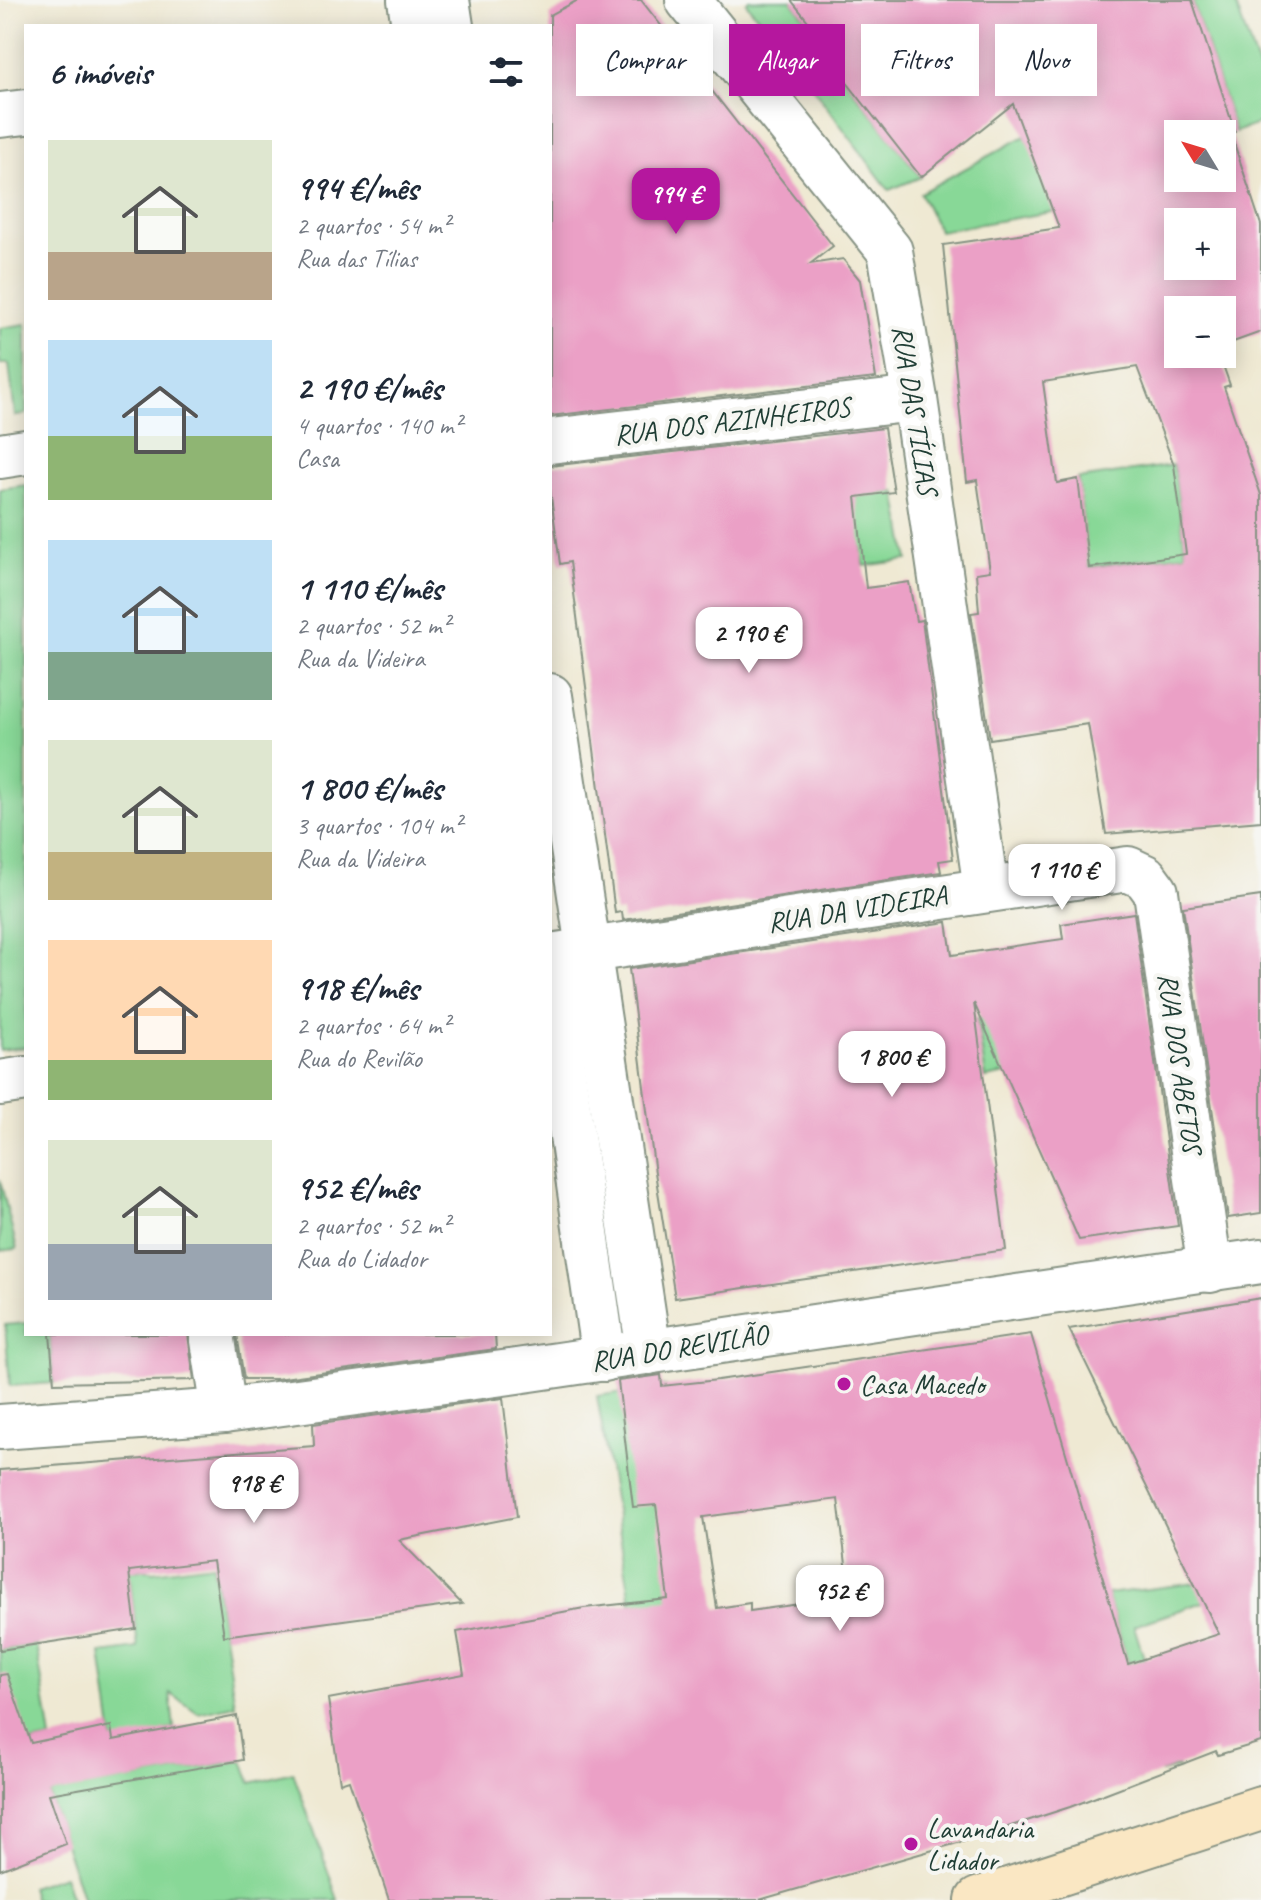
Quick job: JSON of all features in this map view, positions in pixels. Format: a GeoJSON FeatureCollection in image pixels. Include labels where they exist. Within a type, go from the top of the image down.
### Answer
{"type":"FeatureCollection","features":[{"type":"Feature","properties":{"kind":"main road"},"geometry":{"type":"LineString","coordinates":[[978,1900],[1261,1808]]}},
{"type":"Feature","properties":{"kind":"street"},"geometry":{"type":"LineString","coordinates":[[410,0],[414,24]]}},
{"type":"Feature","properties":{"kind":"street"},"geometry":{"type":"LineString","coordinates":[[447,0],[451,24]]}},
{"type":"Feature","properties":{"kind":"street","name":"RUA DAS TÍLIAS"},"geometry":{"type":"LineString","coordinates":[[688,0],[890,251],[915,399],[986,889]]}},
{"type":"Feature","properties":{"kind":"street"},"geometry":{"type":"LineString","coordinates":[[0,115],[24,112]]}},
{"type":"Feature","properties":{"kind":"street","name":"RUA DOS AZINHEIROS"},"geometry":{"type":"LineString","coordinates":[[552,441],[915,399]]}},
{"type":"Feature","properties":{"kind":"street"},"geometry":{"type":"LineString","coordinates":[[0,456],[24,452]]}},
{"type":"Feature","properties":{"kind":"street"},"geometry":{"type":"LineString","coordinates":[[552,725],[568,953],[649,1352]]}},
{"type":"Feature","properties":{"kind":"street","name":"RUA DA VIDEIRA"},"geometry":{"type":"LineString","coordinates":[[568,953],[1128,869]]}},
{"type":"Feature","properties":{"kind":"street","name":"RUA DOS ABETOS"},"geometry":{"type":"LineString","coordinates":[[1128,869],[1145,877],[1156,892],[1210,1270]]}},
{"type":"Feature","properties":{"kind":"street"},"geometry":{"type":"LineString","coordinates":[[552,996],[604,1359]]}},
{"type":"Feature","properties":{"kind":"street"},"geometry":{"type":"LineString","coordinates":[[0,1083],[24,1079]]}},
{"type":"Feature","properties":{"kind":"street","name":"RUA DO REVILÃO"},"geometry":{"type":"LineString","coordinates":[[0,1427],[224,1411],[604,1359],[1261,1261]]}},
{"type":"Feature","properties":{"kind":"street"},"geometry":{"type":"LineString","coordinates":[[212,1336],[224,1411]]}},
{"type":"Feature","properties":{"kind":"green space"},"geometry":{"type":"Polygon","coordinates":[[[749,0],[791,0],[810,24],[763,24],[746,3],[749,0]]]}},
{"type":"Feature","properties":{"kind":"green space"},"geometry":{"type":"Polygon","coordinates":[[[1192,0],[1234,0],[1261,76],[1261,123],[1236,132],[1236,120],[1231,120],[1192,0]]]}},
{"type":"Feature","properties":{"kind":"green space"},"geometry":{"type":"Polygon","coordinates":[[[845,80],[921,177],[889,190],[819,96],[845,96],[845,80]]]}},
{"type":"Feature","properties":{"kind":"green space"},"geometry":{"type":"Polygon","coordinates":[[[1025,136],[1063,210],[939,231],[920,193],[1025,136]]]}},
{"type":"Feature","properties":{"kind":"green space"},"geometry":{"type":"Polygon","coordinates":[[[24,324],[24,414],[15,416],[9,364],[0,364],[0,328],[24,324]]]}},
{"type":"Feature","properties":{"kind":"green space"},"geometry":{"type":"Polygon","coordinates":[[[1174,465],[1186,554],[1088,567],[1078,479],[1174,465]]]}},
{"type":"Feature","properties":{"kind":"green space"},"geometry":{"type":"Polygon","coordinates":[[[24,485],[24,1047],[0,1050],[0,489],[24,485]]]}},
{"type":"Feature","properties":{"kind":"green space"},"geometry":{"type":"Polygon","coordinates":[[[896,491],[908,560],[864,566],[861,547],[818,502],[896,491]]]}},
{"type":"Feature","properties":{"kind":"green space"},"geometry":{"type":"Polygon","coordinates":[[[1036,1007],[1036,1068],[986,1078],[977,1018],[1036,1007]]]}},
{"type":"Feature","properties":{"kind":"green space"},"geometry":{"type":"Polygon","coordinates":[[[0,1180],[17,1249],[0,1251],[0,1180]]]}},
{"type":"Feature","properties":{"kind":"green space"},"geometry":{"type":"Polygon","coordinates":[[[24,1323],[24,1336],[50,1336],[54,1383],[10,1386],[5,1325],[24,1323]]]}},
{"type":"Feature","properties":{"kind":"green space"},"geometry":{"type":"Polygon","coordinates":[[[666,1386],[705,1642],[639,1650],[597,1396],[666,1386]]]}},
{"type":"Feature","properties":{"kind":"green space"},"geometry":{"type":"Polygon","coordinates":[[[213,1564],[235,1705],[198,1713],[170,1693],[174,1728],[114,1747],[101,1653],[138,1648],[129,1571],[142,1569],[153,1572],[213,1564]]]}},
{"type":"Feature","properties":{"kind":"green space"},"geometry":{"type":"Polygon","coordinates":[[[1228,1579],[1261,1582],[1134,1626],[1178,1768],[1161,1772],[1107,1594],[1228,1579]]]}},
{"type":"Feature","properties":{"kind":"green space"},"geometry":{"type":"Polygon","coordinates":[[[36,1644],[51,1739],[19,1745],[0,1715],[0,1650],[36,1644]]]}},
{"type":"Feature","properties":{"kind":"green space"},"geometry":{"type":"Polygon","coordinates":[[[243,1760],[251,1783],[293,1772],[338,1900],[83,1900],[49,1793],[243,1760]]]}},
{"type":"Feature","properties":{"kind":"green space"},"geometry":{"type":"Polygon","coordinates":[[[64,1876],[72,1900],[34,1900],[30,1887],[64,1876]]]}},
{"type":"Feature","properties":{"kind":"building"},"geometry":{"type":"Polygon","coordinates":[[[578,0],[641,0],[660,24],[576,24],[576,96],[713,96],[713,92],[833,246],[810,264],[843,259],[860,280],[876,378],[552,416],[550,15],[578,0]]]}},
{"type":"Feature","properties":{"kind":"building"},"geometry":{"type":"Polygon","coordinates":[[[791,0],[1192,0],[1231,120],[1164,120],[1164,192],[1236,192],[1236,149],[1261,225],[1261,332],[1236,341],[1236,296],[1164,296],[1164,368],[1224,368],[1230,385],[1224,387],[1261,495],[1261,821],[1106,834],[1088,724],[990,739],[971,613],[979,612],[976,573],[990,571],[977,480],[967,482],[943,245],[1059,228],[1013,104],[921,177],[845,80],[845,24],[810,24],[791,0]],[[1137,367],[1043,382],[1057,483],[1078,479],[1089,568],[1186,554],[1174,465],[1137,367]]]}},
{"type":"Feature","properties":{"kind":"building"},"geometry":{"type":"Polygon","coordinates":[[[884,428],[894,492],[856,497],[866,588],[909,582],[916,621],[922,620],[953,859],[939,861],[941,872],[623,920],[622,912],[615,913],[570,562],[560,564],[552,504],[552,466],[884,428]]]}},
{"type":"Feature","properties":{"kind":"building"},"geometry":{"type":"Polygon","coordinates":[[[1261,896],[1261,1213],[1228,1218],[1183,907],[1261,896]]]}},
{"type":"Feature","properties":{"kind":"building"},"geometry":{"type":"Polygon","coordinates":[[[1134,913],[1178,1226],[1079,1240],[974,1003],[1006,1250],[675,1298],[654,1166],[629,969],[947,922],[952,955],[1063,939],[1061,924],[1134,913]]]}},
{"type":"Feature","properties":{"kind":"building"},"geometry":{"type":"Polygon","coordinates":[[[1261,1298],[1261,1742],[1218,1755],[1216,1751],[1070,1807],[968,1840],[759,1900],[389,1900],[349,1780],[340,1783],[328,1699],[464,1674],[457,1632],[584,1608],[668,1599],[656,1505],[633,1507],[618,1381],[661,1375],[662,1386],[718,1380],[1031,1334],[1128,1664],[1219,1634],[1069,1329],[1261,1298]],[[838,1499],[703,1517],[717,1608],[750,1603],[750,1611],[850,1597],[838,1499]]]}},
{"type":"Feature","properties":{"kind":"building"},"geometry":{"type":"Polygon","coordinates":[[[50,1336],[188,1336],[194,1380],[54,1383],[50,1336]]]}},
{"type":"Feature","properties":{"kind":"building"},"geometry":{"type":"Polygon","coordinates":[[[237,1336],[495,1336],[496,1349],[276,1379],[244,1379],[237,1336]]]}},
{"type":"Feature","properties":{"kind":"building"},"geometry":{"type":"Polygon","coordinates":[[[503,1398],[517,1517],[399,1540],[462,1604],[224,1636],[213,1561],[129,1571],[136,1629],[0,1650],[0,1470],[314,1446],[313,1424],[503,1398]]]}},
{"type":"Feature","properties":{"kind":"building"},"geometry":{"type":"Polygon","coordinates":[[[7,1674],[31,1743],[111,1726],[113,1740],[237,1716],[243,1760],[49,1794],[66,1844],[0,1870],[0,1675],[7,1674]]]}},
{"type":"Feature","properties":{"kind":"place","name":"Casa Macedo"},"geometry":{"type":"Point","coordinates":[844,1384]}},
{"type":"Feature","properties":{"kind":"place","name":"Lavandaria Lidador"},"geometry":{"type":"Point","coordinates":[911,1844]}}]}
